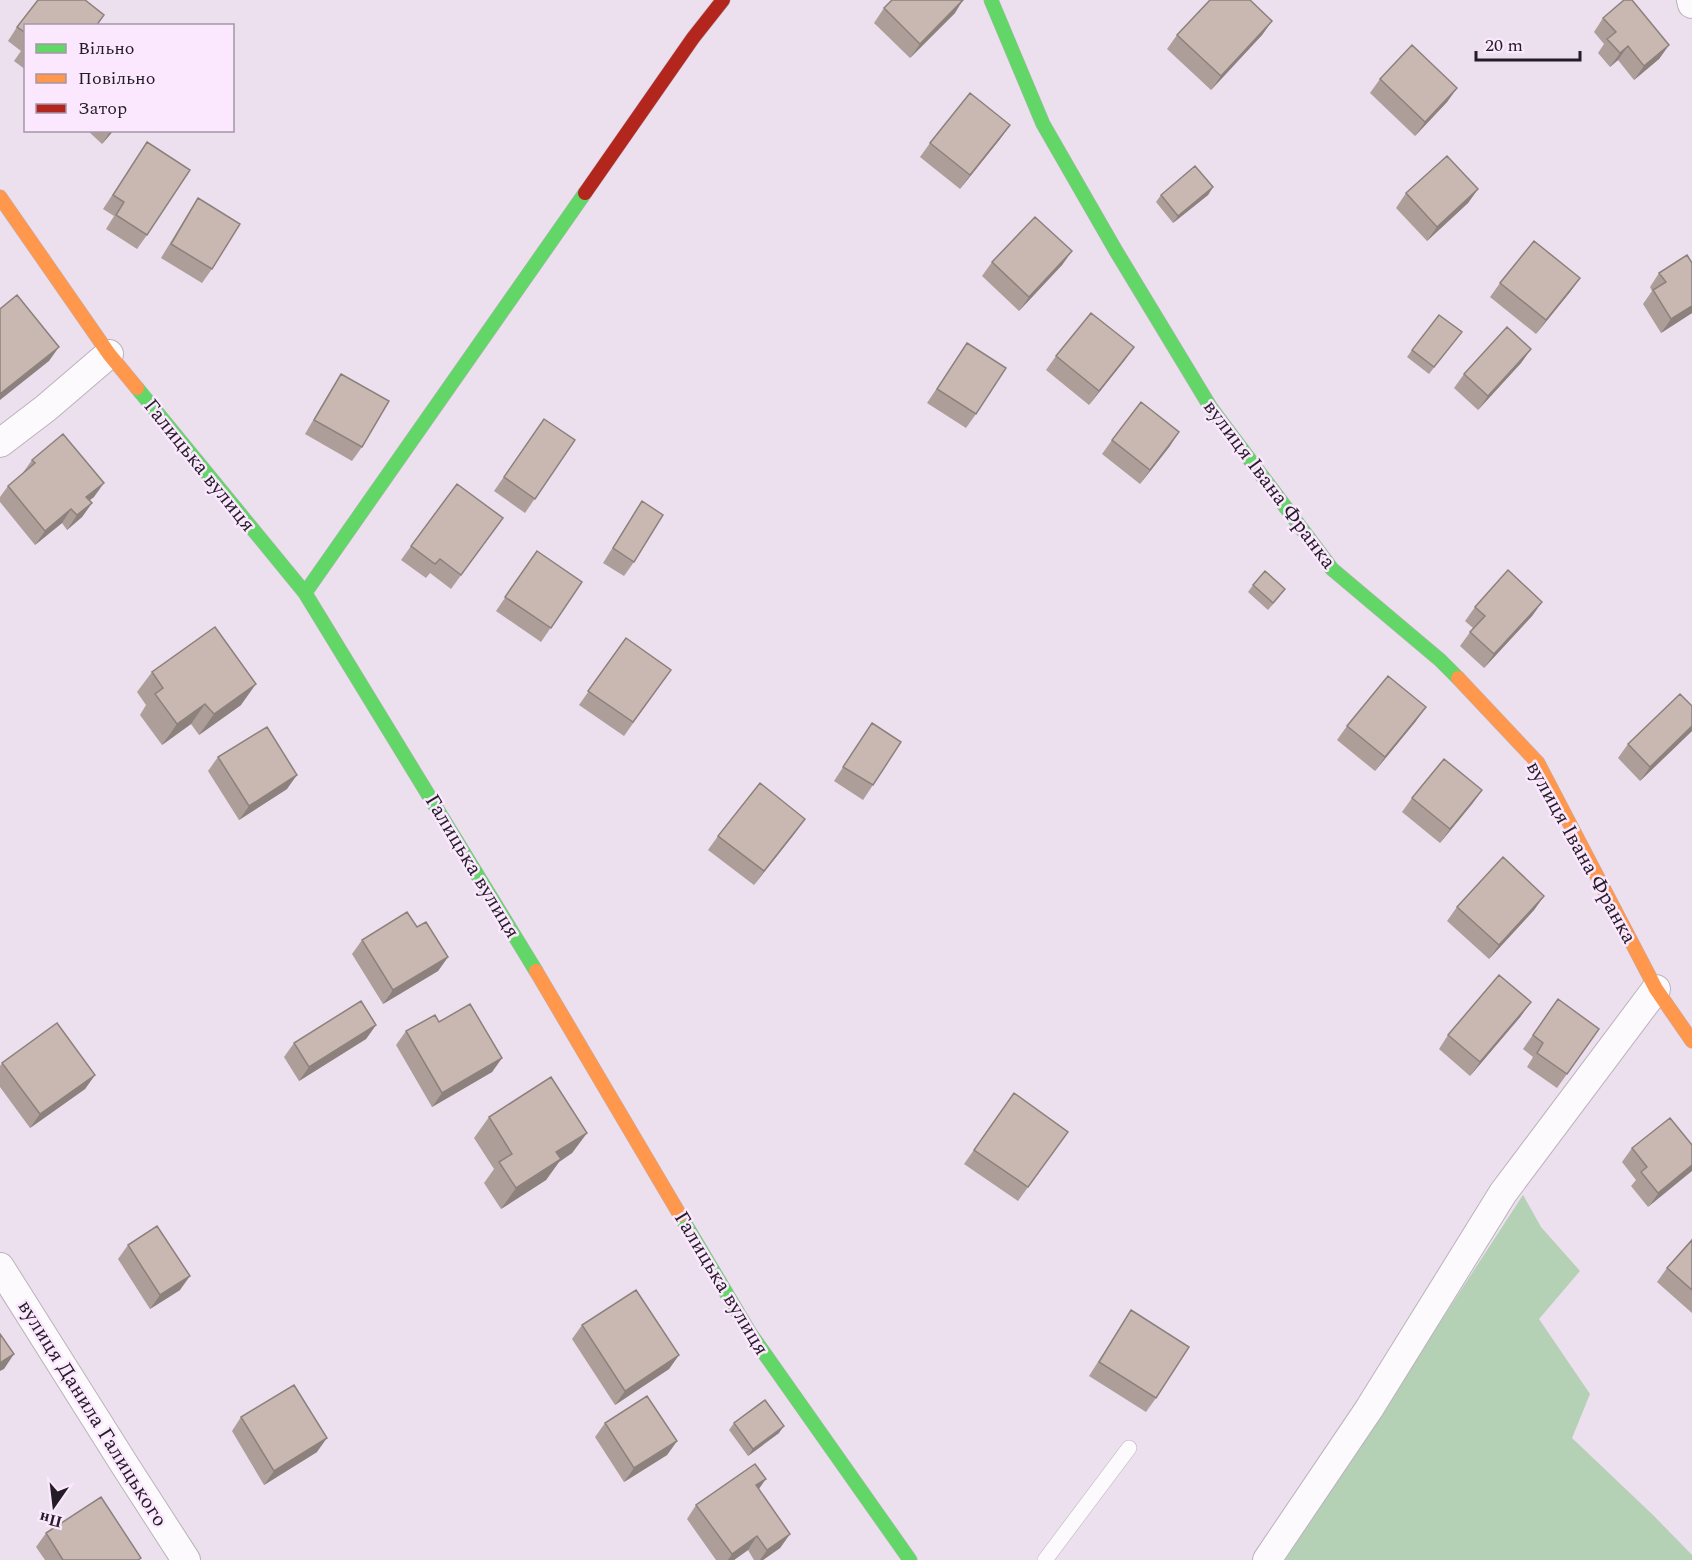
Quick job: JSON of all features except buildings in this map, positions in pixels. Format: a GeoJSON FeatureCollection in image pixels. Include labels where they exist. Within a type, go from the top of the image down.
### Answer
{"type":"FeatureCollection","features":[{"type":"Feature","properties":{"kind":"street"},"geometry":{"type":"LineString","coordinates":[[305,593],[693,38],[723,0]]}},
{"type":"Feature","properties":{"kind":"street","name":"вулиця Івана Франка"},"geometry":{"type":"LineString","coordinates":[[991,0],[1043,124],[1210,408],[1332,568],[1440,660],[1538,763],[1656,989],[1692,1041]]}},
{"type":"Feature","properties":{"kind":"street"},"geometry":{"type":"LineString","coordinates":[[1691,0],[1692,4]]}},
{"type":"Feature","properties":{"kind":"street","name":"Галицька вулиця"},"geometry":{"type":"LineString","coordinates":[[0,197],[109,354],[305,593],[504,917],[750,1333],[910,1560]]}},
{"type":"Feature","properties":{"kind":"street"},"geometry":{"type":"LineString","coordinates":[[0,443],[46,408],[109,354]]}},
{"type":"Feature","properties":{"kind":"street"},"geometry":{"type":"LineString","coordinates":[[1267,1560],[1368,1409],[1503,1193],[1656,989]]}},
{"type":"Feature","properties":{"kind":"street","name":"вулиця Данила Галицького"},"geometry":{"type":"LineString","coordinates":[[0,1267],[186,1560]]}},
{"type":"Feature","properties":{"kind":"lane"},"geometry":{"type":"LineString","coordinates":[[1045,1560],[1129,1448]]}},
{"type":"Feature","properties":{"kind":"green space"},"geometry":{"type":"Polygon","coordinates":[[[1523,1195],[1541,1227],[1580,1271],[1539,1319],[1590,1394],[1572,1438],[1654,1516],[1692,1555],[1692,1560],[1285,1560],[1523,1195]]]}},
{"type":"Feature","properties":{"kind":"traffic: fast"},"geometry":{"type":"LineString","coordinates":[[991,0],[1043,124],[1116,251],[1211,408],[1332,569],[1440,660],[1458,678]]}},
{"type":"Feature","properties":{"kind":"traffic: fast"},"geometry":{"type":"LineString","coordinates":[[305,593],[585,193]]}},
{"type":"Feature","properties":{"kind":"traffic: fast"},"geometry":{"type":"LineString","coordinates":[[137,388],[305,593],[536,971]]}},
{"type":"Feature","properties":{"kind":"traffic: fast"},"geometry":{"type":"LineString","coordinates":[[680,1215],[750,1333],[910,1560]]}},
{"type":"Feature","properties":{"kind":"traffic: slow"},"geometry":{"type":"LineString","coordinates":[[0,197],[109,354],[137,388]]}},
{"type":"Feature","properties":{"kind":"traffic: slow"},"geometry":{"type":"LineString","coordinates":[[1458,678],[1538,763],[1656,989],[1692,1041]]}},
{"type":"Feature","properties":{"kind":"traffic: slow"},"geometry":{"type":"LineString","coordinates":[[536,971],[680,1215]]}},
{"type":"Feature","properties":{"kind":"traffic: jam"},"geometry":{"type":"LineString","coordinates":[[585,193],[693,38],[723,0]]}}]}
